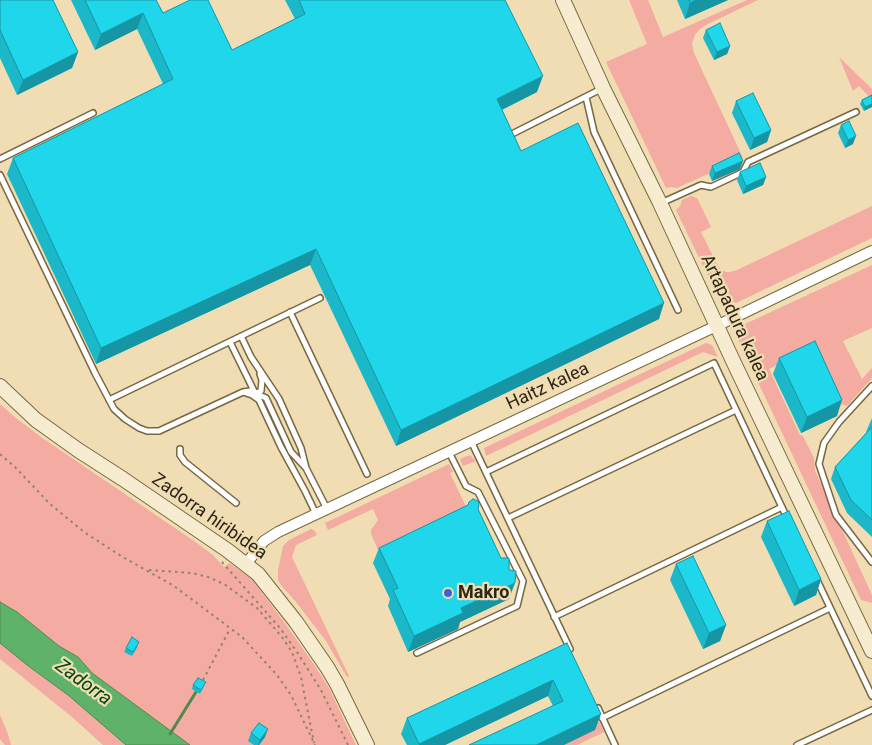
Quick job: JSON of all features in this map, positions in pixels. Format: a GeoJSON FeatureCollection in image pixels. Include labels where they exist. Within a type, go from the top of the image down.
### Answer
{"type":"FeatureCollection","features":[{"type":"Feature","properties":{"kind":"street","name":"Artapadura kalea"},"geometry":{"type":"LineString","coordinates":[[563,0],[603,88],[660,203],[872,651]]}},
{"type":"Feature","properties":{"kind":"street","name":"Haitz kalea"},"geometry":{"type":"LineString","coordinates":[[246,564],[264,541],[278,532],[717,326],[872,251]]}},
{"type":"Feature","properties":{"kind":"street","name":"Zadorra hiribidea"},"geometry":{"type":"LineString","coordinates":[[0,386],[36,420],[258,574],[313,646],[337,684],[367,745]]}},
{"type":"Feature","properties":{"kind":"lane"},"geometry":{"type":"LineString","coordinates":[[510,135],[603,88]]}},
{"type":"Feature","properties":{"kind":"lane"},"geometry":{"type":"LineString","coordinates":[[586,97],[594,132],[678,310]]}},
{"type":"Feature","properties":{"kind":"lane"},"geometry":{"type":"LineString","coordinates":[[660,203],[701,185],[712,187],[743,172],[748,162],[856,112]]}},
{"type":"Feature","properties":{"kind":"lane"},"geometry":{"type":"LineString","coordinates":[[0,159],[94,113]]}},
{"type":"Feature","properties":{"kind":"lane"},"geometry":{"type":"LineString","coordinates":[[0,175],[114,409],[139,428],[147,431],[159,431],[243,392],[250,391],[266,398],[291,452],[306,468]]}},
{"type":"Feature","properties":{"kind":"lane"},"geometry":{"type":"LineString","coordinates":[[109,400],[320,298]]}},
{"type":"Feature","properties":{"kind":"lane"},"geometry":{"type":"LineString","coordinates":[[290,312],[368,474]]}},
{"type":"Feature","properties":{"kind":"lane"},"geometry":{"type":"LineString","coordinates":[[241,336],[251,357],[279,399],[302,448],[306,468],[327,509]]}},
{"type":"Feature","properties":{"kind":"lane"},"geometry":{"type":"LineString","coordinates":[[230,342],[254,394],[259,400],[281,448],[305,490],[316,514]]}},
{"type":"Feature","properties":{"kind":"lane"},"geometry":{"type":"LineString","coordinates":[[486,472],[714,363],[790,524]]}},
{"type":"Feature","properties":{"kind":"lane"},"geometry":{"type":"LineString","coordinates":[[254,394],[261,391],[262,380],[258,368]]}},
{"type":"Feature","properties":{"kind":"lane"},"geometry":{"type":"LineString","coordinates":[[872,386],[839,422],[824,443],[819,464],[836,515],[872,562]]}},
{"type":"Feature","properties":{"kind":"lane"},"geometry":{"type":"LineString","coordinates":[[508,518],[736,410]]}},
{"type":"Feature","properties":{"kind":"lane"},"geometry":{"type":"LineString","coordinates":[[471,441],[574,659]]}},
{"type":"Feature","properties":{"kind":"lane"},"geometry":{"type":"LineString","coordinates":[[180,449],[180,455],[184,462],[236,503]]}},
{"type":"Feature","properties":{"kind":"lane"},"geometry":{"type":"LineString","coordinates":[[417,653],[517,606],[523,581],[478,492],[466,486],[449,452]]}},
{"type":"Feature","properties":{"kind":"lane"},"geometry":{"type":"LineString","coordinates":[[554,617],[782,507]]}},
{"type":"Feature","properties":{"kind":"lane"},"geometry":{"type":"LineString","coordinates":[[814,574],[872,696]]}},
{"type":"Feature","properties":{"kind":"lane"},"geometry":{"type":"LineString","coordinates":[[602,718],[830,608]]}},
{"type":"Feature","properties":{"kind":"lane"},"geometry":{"type":"LineString","coordinates":[[594,701],[615,745]]}},
{"type":"Feature","properties":{"kind":"lane"},"geometry":{"type":"LineString","coordinates":[[797,745],[872,710]]}},
{"type":"Feature","properties":{"kind":"path"},"geometry":{"type":"LineString","coordinates":[[0,454],[50,504],[84,532],[121,556],[174,586],[242,637],[278,675],[291,695],[315,745]]}},
{"type":"Feature","properties":{"kind":"path"},"geometry":{"type":"LineString","coordinates":[[220,560],[280,628],[298,652],[321,690],[348,745]]}},
{"type":"Feature","properties":{"kind":"path"},"geometry":{"type":"LineString","coordinates":[[146,569],[192,573],[208,577],[224,584],[257,608],[282,637],[292,652],[301,677],[315,745]]}},
{"type":"Feature","properties":{"kind":"path"},"geometry":{"type":"LineString","coordinates":[[203,680],[230,629]]}},
{"type":"Feature","properties":{"kind":"shaded area"},"geometry":{"type":"Polygon","coordinates":[[[629,0],[648,0],[663,37],[747,0],[758,0],[700,29],[695,35],[692,44],[694,53],[743,158],[677,188],[666,188],[606,62],[647,44],[629,0]]]}},
{"type":"Feature","properties":{"kind":"shaded area"},"geometry":{"type":"Polygon","coordinates":[[[839,57],[872,89],[872,100],[859,86],[853,91],[839,57]]]}},
{"type":"Feature","properties":{"kind":"shaded area"},"geometry":{"type":"Polygon","coordinates":[[[691,196],[697,198],[711,227],[701,232],[718,266],[726,272],[737,270],[872,206],[872,238],[736,303],[717,295],[676,210],[682,200],[691,196]]]}},
{"type":"Feature","properties":{"kind":"shaded area"},"geometry":{"type":"Polygon","coordinates":[[[872,265],[872,328],[843,341],[862,379],[872,368],[872,378],[847,406],[842,404],[836,411],[791,358],[769,369],[800,435],[803,436],[814,458],[815,471],[872,595],[872,603],[861,600],[739,342],[738,336],[745,324],[872,265]]]}},
{"type":"Feature","properties":{"kind":"shaded area"},"geometry":{"type":"Polygon","coordinates":[[[706,343],[712,345],[718,357],[703,352],[486,456],[484,448],[706,343]]]}},
{"type":"Feature","properties":{"kind":"shaded area"},"geometry":{"type":"Polygon","coordinates":[[[0,404],[41,437],[197,543],[213,555],[224,567],[229,563],[251,578],[287,626],[329,688],[356,745],[190,745],[92,673],[78,657],[59,646],[17,612],[0,602],[0,404]]]}},
{"type":"Feature","properties":{"kind":"shaded area"},"geometry":{"type":"Polygon","coordinates":[[[470,455],[476,461],[463,466],[460,459],[470,455]]]}},
{"type":"Feature","properties":{"kind":"shaded area"},"geometry":{"type":"Polygon","coordinates":[[[449,464],[453,472],[450,473],[470,515],[382,559],[371,534],[371,530],[378,520],[373,509],[328,530],[325,523],[449,464]]]}},
{"type":"Feature","properties":{"kind":"shaded area"},"geometry":{"type":"Polygon","coordinates":[[[311,529],[317,535],[296,545],[292,557],[349,676],[347,677],[326,641],[278,580],[283,546],[289,540],[311,529]]]}},
{"type":"Feature","properties":{"kind":"shaded area"},"geometry":{"type":"Polygon","coordinates":[[[0,643],[68,695],[126,745],[103,745],[72,717],[0,659],[0,643]]]}},
{"type":"Feature","properties":{"kind":"shaded area"},"geometry":{"type":"Polygon","coordinates":[[[568,656],[604,732],[577,745],[564,745],[568,656]]]}},
{"type":"Feature","properties":{"kind":"shaded area"},"geometry":{"type":"Polygon","coordinates":[[[0,715],[11,745],[5,745],[0,739],[0,715]]]}},
{"type":"Feature","properties":{"kind":"water","name":"Zadorra"},"geometry":{"type":"Polygon","coordinates":[[[0,602],[17,612],[59,646],[78,657],[92,673],[190,745],[126,745],[68,695],[0,643],[0,602]]]}},
{"type":"Feature","properties":{"kind":"building"},"geometry":{"type":"Polygon","coordinates":[[[0,0],[53,0],[78,52],[23,80],[0,30],[0,0]]]}},
{"type":"Feature","properties":{"kind":"building"},"geometry":{"type":"Polygon","coordinates":[[[85,0],[156,0],[163,13],[190,0],[208,0],[232,50],[305,14],[299,0],[505,0],[543,76],[497,99],[521,151],[578,123],[664,303],[401,430],[316,249],[101,348],[13,158],[173,79],[143,13],[101,34],[85,0]]]}},
{"type":"Feature","properties":{"kind":"building"},"geometry":{"type":"Polygon","coordinates":[[[720,23],[730,46],[717,52],[706,30],[720,23]]]}},
{"type":"Feature","properties":{"kind":"building"},"geometry":{"type":"Polygon","coordinates":[[[753,93],[771,130],[754,138],[736,101],[753,93]]]}},
{"type":"Feature","properties":{"kind":"building"},"geometry":{"type":"Polygon","coordinates":[[[872,95],[872,104],[865,107],[862,100],[872,95]]]}},
{"type":"Feature","properties":{"kind":"building"},"geometry":{"type":"Polygon","coordinates":[[[849,121],[856,136],[848,140],[841,125],[849,121]]]}},
{"type":"Feature","properties":{"kind":"building"},"geometry":{"type":"Polygon","coordinates":[[[739,153],[743,161],[715,173],[712,166],[739,153]]]}},
{"type":"Feature","properties":{"kind":"building"},"geometry":{"type":"Polygon","coordinates":[[[760,163],[766,177],[746,186],[740,172],[760,163]]]}},
{"type":"Feature","properties":{"kind":"building"},"geometry":{"type":"Polygon","coordinates":[[[815,341],[842,400],[807,417],[779,358],[815,341]]]}},
{"type":"Feature","properties":{"kind":"building"},"geometry":{"type":"Polygon","coordinates":[[[872,427],[872,520],[851,500],[835,467],[872,427]]]}},
{"type":"Feature","properties":{"kind":"building","name":"Makro"},"geometry":{"type":"Polygon","coordinates":[[[473,499],[478,501],[478,509],[501,558],[509,558],[509,570],[516,571],[515,583],[461,608],[463,613],[414,636],[393,590],[398,588],[379,548],[468,505],[473,499]]]}},
{"type":"Feature","properties":{"kind":"building"},"geometry":{"type":"Polygon","coordinates":[[[789,511],[821,579],[799,590],[767,521],[789,511]]]}},
{"type":"Feature","properties":{"kind":"building"},"geometry":{"type":"Polygon","coordinates":[[[693,556],[726,625],[709,633],[676,564],[693,556]]]}},
{"type":"Feature","properties":{"kind":"building"},"geometry":{"type":"Polygon","coordinates":[[[132,637],[139,642],[133,652],[126,648],[132,637]]]}},
{"type":"Feature","properties":{"kind":"building"},"geometry":{"type":"Polygon","coordinates":[[[567,643],[601,714],[536,745],[469,745],[563,701],[553,680],[419,744],[407,718],[567,643]]]}},
{"type":"Feature","properties":{"kind":"building"},"geometry":{"type":"Polygon","coordinates":[[[198,678],[206,682],[201,690],[193,685],[198,678]]]}},
{"type":"Feature","properties":{"kind":"building"},"geometry":{"type":"Polygon","coordinates":[[[259,723],[268,729],[260,740],[251,733],[259,723]]]}},
{"type":"Feature","properties":{"kind":"waterway"},"geometry":{"type":"LineString","coordinates":[[170,734],[196,692]]}},
{"type":"Feature","properties":{"kind":"place","name":"Makro"},"geometry":{"type":"Point","coordinates":[448,593]}}]}
